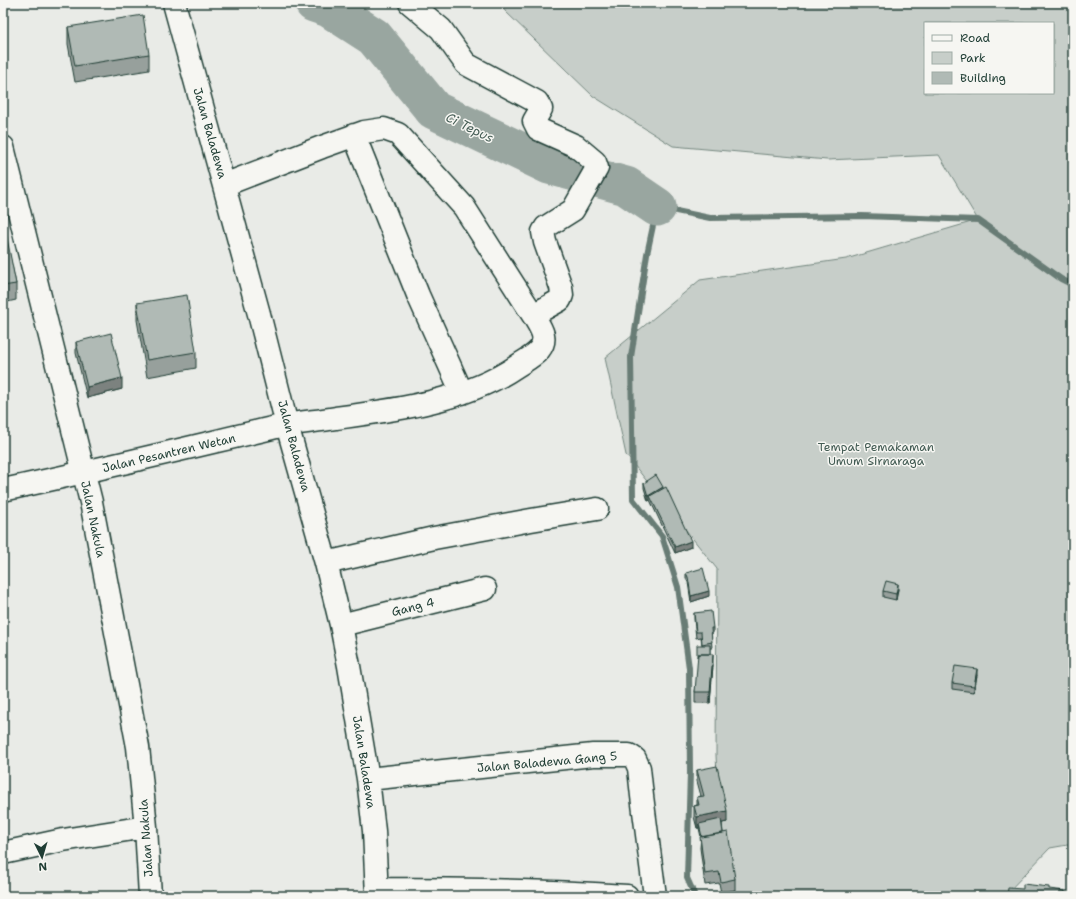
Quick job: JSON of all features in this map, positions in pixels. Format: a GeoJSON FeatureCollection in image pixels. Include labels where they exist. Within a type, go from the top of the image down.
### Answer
{"type":"FeatureCollection","features":[{"type":"Feature","properties":{"kind":"street","name":"Jalan Baladewa"},"geometry":{"type":"LineString","coordinates":[[174,3],[259,314],[287,425],[326,563],[341,625],[368,779],[374,831],[377,893]]}},
{"type":"Feature","properties":{"kind":"street"},"geometry":{"type":"LineString","coordinates":[[410,3],[441,29],[466,64],[537,102],[540,109],[534,121],[538,129],[576,146],[596,162],[597,168],[573,210],[546,227],[543,232],[545,242],[561,287],[562,295],[560,300],[533,315]]}},
{"type":"Feature","properties":{"kind":"street","name":"Jalan Pesantren Wetan"},"geometry":{"type":"LineString","coordinates":[[3,490],[84,473],[287,425],[403,407],[462,393],[509,372],[538,352],[543,343],[544,337],[533,315],[464,207],[398,134],[384,129],[364,132],[224,185]]}},
{"type":"Feature","properties":{"kind":"street"},"geometry":{"type":"LineString","coordinates":[[354,135],[418,295],[462,393]]}},
{"type":"Feature","properties":{"kind":"street","name":"Jalan Nakula"},"geometry":{"type":"LineString","coordinates":[[3,147],[94,517],[138,747],[146,828],[150,896]]}},
{"type":"Feature","properties":{"kind":"street"},"geometry":{"type":"LineString","coordinates":[[326,563],[434,538],[598,509]]}},
{"type":"Feature","properties":{"kind":"street","name":"Gang 4"},"geometry":{"type":"LineString","coordinates":[[341,625],[485,590]]}},
{"type":"Feature","properties":{"kind":"street","name":"Jalan Baladewa Gang 5"},"geometry":{"type":"LineString","coordinates":[[368,779],[593,755],[629,755],[635,759],[639,768],[655,896]]}},
{"type":"Feature","properties":{"kind":"street"},"geometry":{"type":"LineString","coordinates":[[3,853],[63,840],[146,828]]}},
{"type":"Feature","properties":{"kind":"street"},"geometry":{"type":"LineString","coordinates":[[377,893],[461,889],[627,896]]}},
{"type":"Feature","properties":{"kind":"green space","name":"Tempat Pemakaman Umum Sirnaraga"},"geometry":{"type":"Polygon","coordinates":[[[501,3],[1073,3],[1073,844],[1050,848],[1004,896],[728,896],[722,878],[716,755],[717,569],[626,455],[605,358],[700,280],[846,259],[978,220],[939,155],[827,160],[673,146],[593,96],[505,11],[501,3]]]}},
{"type":"Feature","properties":{"kind":"building"},"geometry":{"type":"Polygon","coordinates":[[[143,15],[149,54],[75,66],[68,27],[143,15]]]}},
{"type":"Feature","properties":{"kind":"building"},"geometry":{"type":"Polygon","coordinates":[[[3,223],[16,284],[3,286],[3,223]]]}},
{"type":"Feature","properties":{"kind":"building"},"geometry":{"type":"Polygon","coordinates":[[[187,295],[196,352],[147,360],[137,303],[187,295]]]}},
{"type":"Feature","properties":{"kind":"building"},"geometry":{"type":"Polygon","coordinates":[[[111,333],[122,378],[87,387],[76,342],[111,333]]]}},
{"type":"Feature","properties":{"kind":"building"},"geometry":{"type":"Polygon","coordinates":[[[656,475],[663,487],[648,496],[644,483],[656,475]]]}},
{"type":"Feature","properties":{"kind":"building"},"geometry":{"type":"Polygon","coordinates":[[[666,487],[691,541],[675,547],[650,496],[666,487]]]}},
{"type":"Feature","properties":{"kind":"building"},"geometry":{"type":"Polygon","coordinates":[[[703,568],[709,591],[691,596],[686,573],[703,568]]]}},
{"type":"Feature","properties":{"kind":"building"},"geometry":{"type":"Polygon","coordinates":[[[886,581],[898,584],[896,594],[883,591],[886,581]]]}},
{"type":"Feature","properties":{"kind":"building"},"geometry":{"type":"Polygon","coordinates":[[[711,611],[713,628],[711,628],[712,642],[702,644],[701,632],[696,632],[694,613],[711,611]]]}},
{"type":"Feature","properties":{"kind":"building"},"geometry":{"type":"Polygon","coordinates":[[[697,645],[710,645],[710,654],[698,654],[697,657],[697,645]]]}},
{"type":"Feature","properties":{"kind":"building"},"geometry":{"type":"Polygon","coordinates":[[[698,654],[713,654],[710,692],[695,692],[698,654]]]}},
{"type":"Feature","properties":{"kind":"building"},"geometry":{"type":"Polygon","coordinates":[[[955,666],[977,669],[974,686],[952,683],[955,666]]]}},
{"type":"Feature","properties":{"kind":"building"},"geometry":{"type":"Polygon","coordinates":[[[717,766],[727,811],[697,817],[694,806],[699,805],[697,797],[704,796],[697,770],[717,766]]]}},
{"type":"Feature","properties":{"kind":"building"},"geometry":{"type":"Polygon","coordinates":[[[721,819],[723,833],[702,837],[699,824],[721,819]]]}},
{"type":"Feature","properties":{"kind":"building"},"geometry":{"type":"Polygon","coordinates":[[[728,832],[735,879],[721,882],[719,872],[705,874],[700,837],[728,832]]]}},
{"type":"Feature","properties":{"kind":"building"},"geometry":{"type":"Polygon","coordinates":[[[1023,884],[1049,887],[1049,889],[1065,891],[1065,893],[1073,894],[1073,896],[1007,896],[1008,888],[1023,889],[1023,884]]]}},
{"type":"Feature","properties":{"kind":"waterway","name":"Ci Tepus"},"geometry":{"type":"LineString","coordinates":[[314,3],[329,8],[374,37],[434,110],[549,165],[626,186],[657,207]]}},
{"type":"Feature","properties":{"kind":"waterway"},"geometry":{"type":"LineString","coordinates":[[695,896],[687,878],[690,772],[689,668],[678,587],[662,536],[633,499],[631,357],[647,254],[657,207],[710,218],[862,216],[978,220],[1061,279],[1073,285]]}}]}
